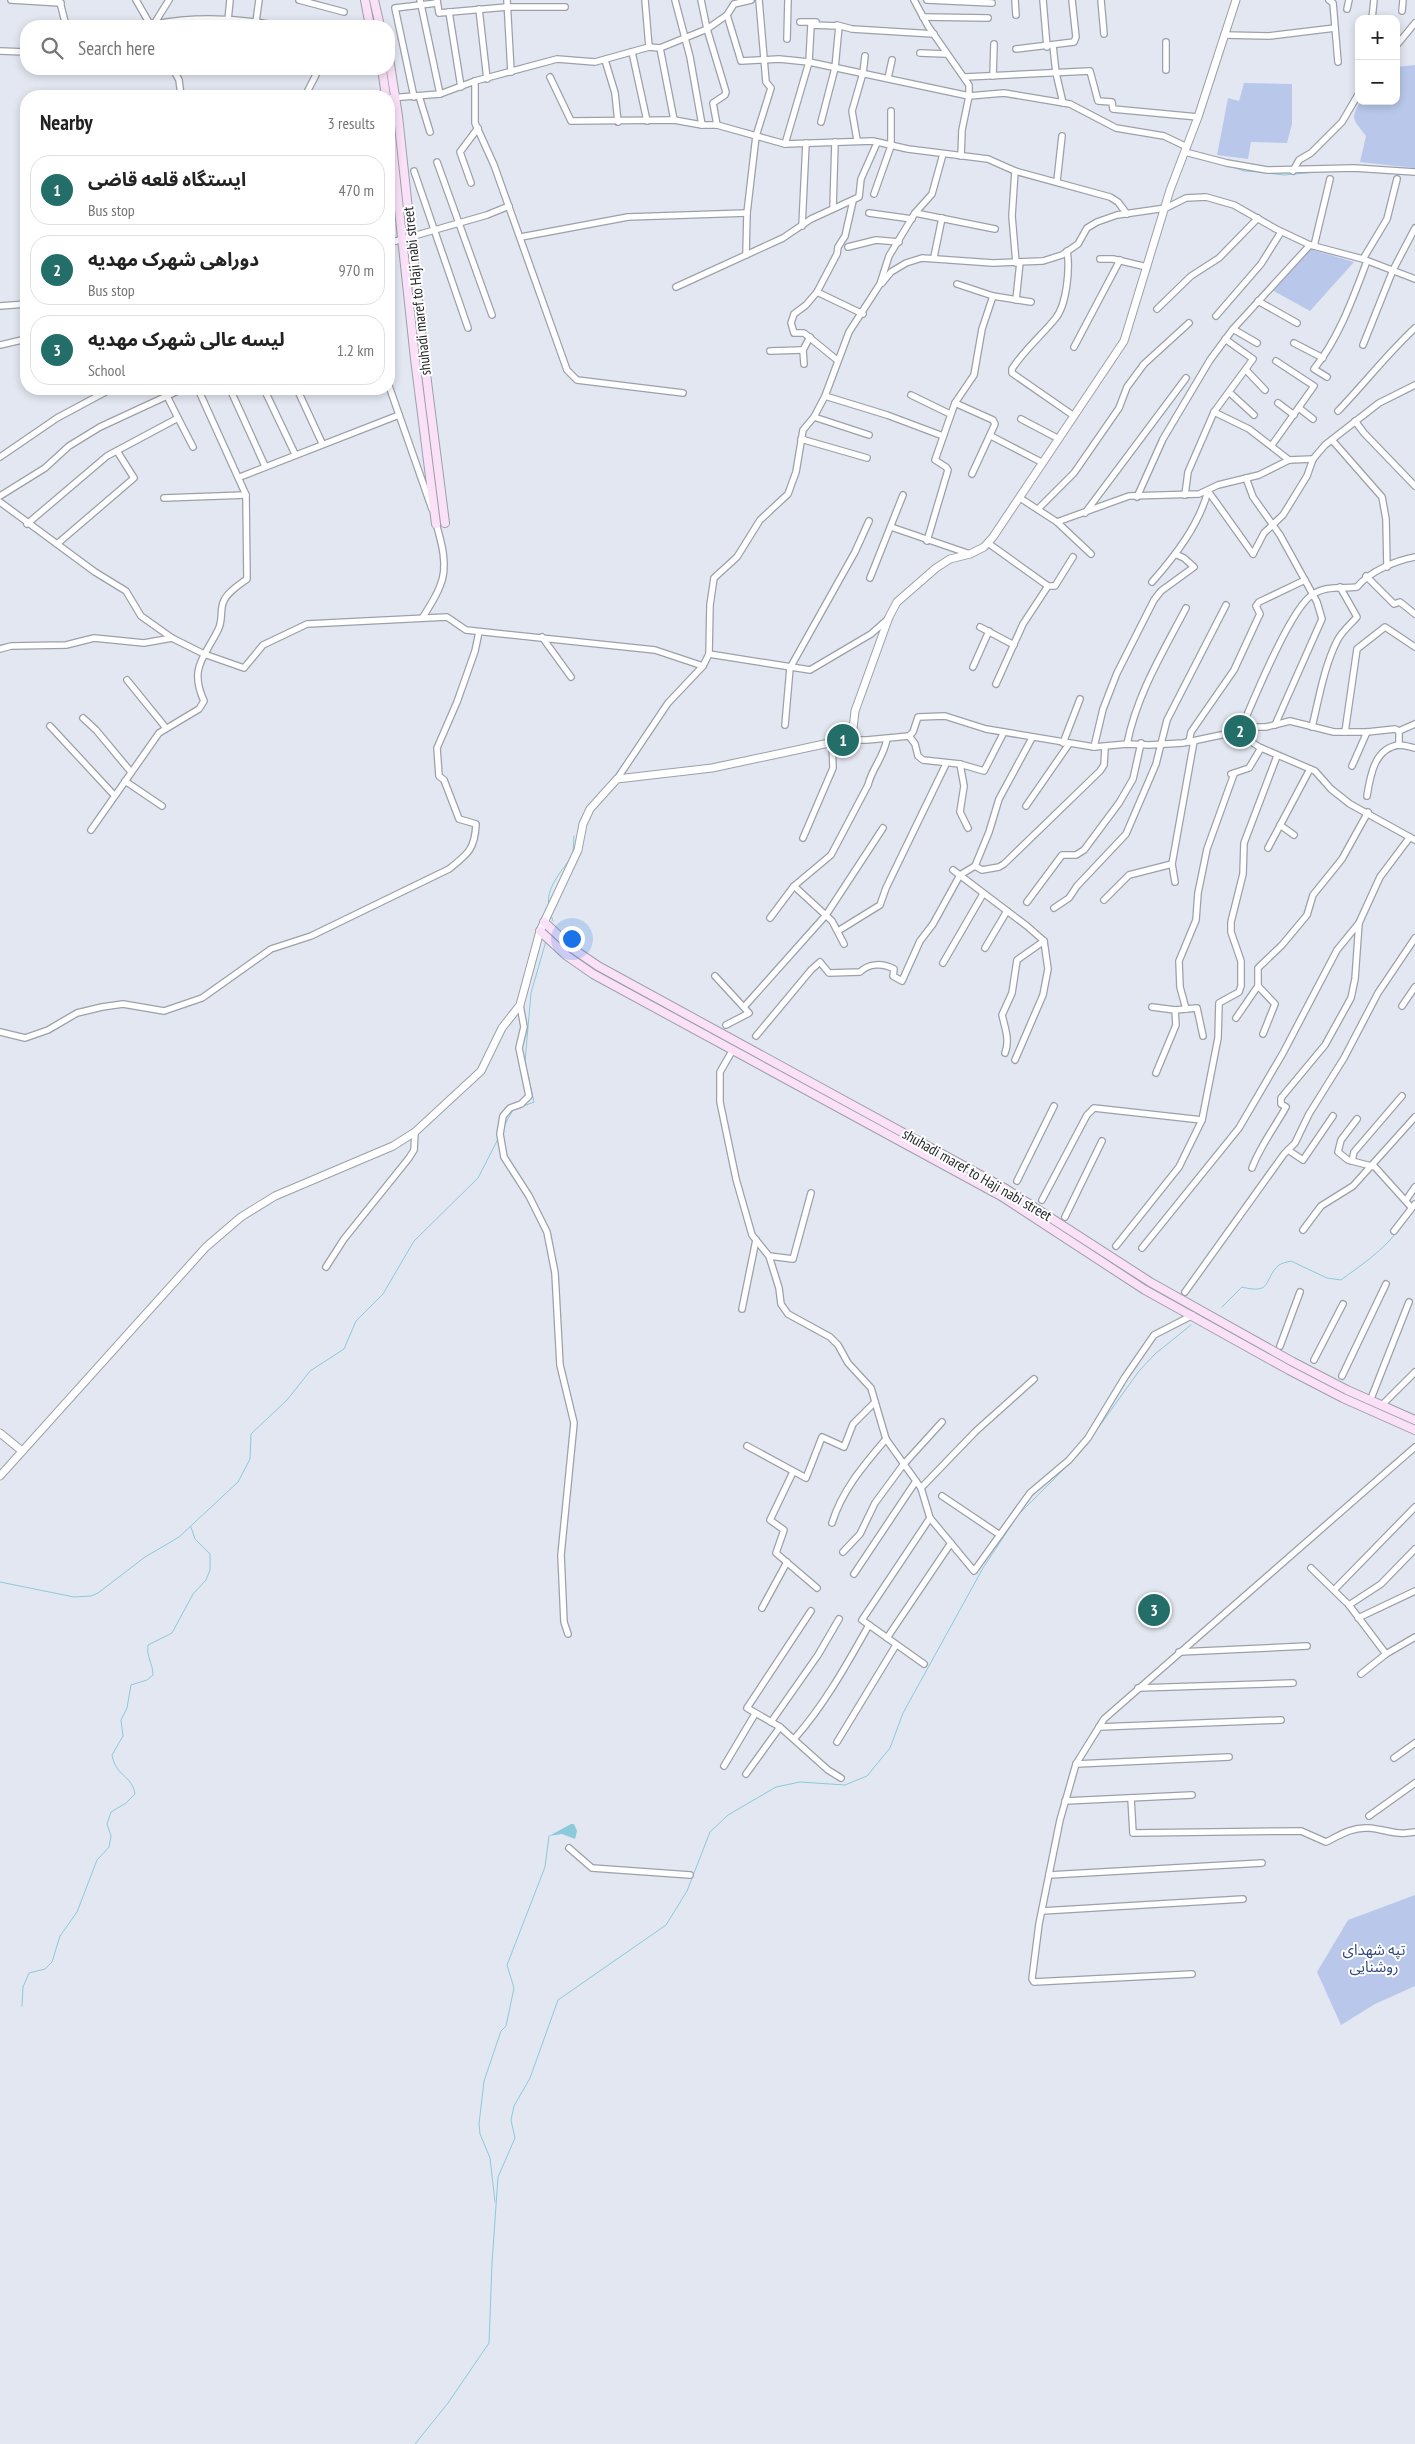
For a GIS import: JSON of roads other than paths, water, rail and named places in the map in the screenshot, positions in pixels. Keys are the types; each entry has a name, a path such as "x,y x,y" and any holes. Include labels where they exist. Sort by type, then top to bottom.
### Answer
{"main road":[{"path":"364,0 369,20"},
{"path":"374,0 379,20"},
{"path":"384,75 388,90"},
{"name":"shuhadi maref to Haji nabi street","path":"389,75 390,90"},
{"name":"shuhadi maref to Haji nabi street","path":"395,132 410,236 445,523"},
{"path":"395,173 436,524"},
{"name":"shuhadi maref to Haji nabi street","path":"544,922 573,949 598,966 1006,1189 1150,1282 1347,1390 1415,1420"},
{"path":"540,931 567,956 593,974 1001,1196 1145,1290 1343,1398 1415,1430"}],"street":[{"path":"10,0 60,2 64,20"},
{"path":"136,0 150,20"},
{"path":"156,20 169,0"},
{"path":"184,20 197,18 228,20 230,0"},
{"path":"256,20 259,0"},
{"path":"299,0 344,12"},
{"path":"645,0 649,47"},
{"path":"675,0 683,39 690,57 702,125"},
{"path":"701,0 707,29 726,92 725,95 713,103 717,125"},
{"path":"729,0 730,9"},
{"path":"395,97 440,94 475,81 557,59 595,62 649,47 660,48 707,29 727,16 734,4 751,0"},
{"path":"746,255 747,213 756,136 771,88 766,82 759,0"},
{"path":"787,39 788,0"},
{"path":"914,0 946,54 965,77 969,85 969,96 962,130 961,156"},
{"path":"927,0 992,3"},
{"path":"1015,0 1016,15"},
{"path":"1043,0 1050,46 1063,103"},
{"path":"1016,49 1074,42 1076,37 1072,0"},
{"path":"1101,0 1104,34"},
{"path":"843,740 853,729 855,711 889,617 897,602 936,568 950,559 970,554 988,543 1124,341 1170,190 1198,117 1236,0"},
{"path":"1329,0 1333,3 1338,62"},
{"path":"1347,9 1348,0"},
{"path":"1372,15 1374,0"},
{"path":"1402,11 1403,0"},
{"path":"430,132 417,96 395,8 437,2 439,13 479,9 507,3 565,8"},
{"path":"420,3 440,94"},
{"path":"507,3 511,72"},
{"path":"479,9 486,79"},
{"path":"449,12 461,87"},
{"path":"727,16 741,61 810,62 969,96 1004,93 1063,103 1076,106 1116,128 1164,136 1186,149 1227,163 1267,170 1292,171 1354,168 1415,172"},
{"path":"923,17 988,18"},
{"path":"800,22 827,22 852,29 934,34"},
{"path":"1400,42 1413,29 1415,23"},
{"path":"785,144 810,62 811,25 839,26 835,68 821,122"},
{"path":"1224,35 1269,36 1335,28"},
{"path":"1166,42 1166,70"},
{"path":"993,76 994,44"},
{"path":"660,48 674,120"},
{"path":"0,51 20,52"},
{"path":"632,52 647,121"},
{"path":"920,53 946,54"},
{"path":"857,140 852,111 863,73 865,56"},
{"path":"606,60 615,93 618,122"},
{"path":"888,78 892,60"},
{"path":"965,77 1090,71 1098,102 1112,102 1113,109 1198,117"},
{"path":"177,75 180,90"},
{"path":"308,90 316,75"},
{"path":"550,77 571,121 594,119 618,122 674,120 702,125 717,125 785,144 857,140 943,154 988,159 1015,171 1110,197 1127,214"},
{"path":"475,81 475,123 509,206 567,370 571,376 577,380 684,393"},
{"path":"1292,171 1300,160 1311,153 1342,122 1355,100"},
{"path":"874,194 891,146 892,111"},
{"path":"471,183 460,152 478,128"},
{"path":"1056,181 1062,136"},
{"path":"833,208 835,142"},
{"path":"802,226 806,143"},
{"path":"676,287 783,238 833,208 859,197 861,179 877,143"},
{"path":"0,1476 206,1247 241,1216 275,1196 393,1146 415,1132 481,1071 502,1028 520,1005 540,931 578,850 584,824 590,809 617,779 668,703 703,666 709,654 710,605 714,578 737,557 760,520 788,494 796,472 803,430 814,417 825,396 849,332 863,314 880,284 889,256 914,216 932,194 943,154"},
{"path":"437,162 492,315"},
{"path":"414,170 468,328"},
{"path":"1015,171 1012,216 1018,262 1016,300"},
{"path":"1137,497 1163,439 1210,360 1233,329 1258,301 1312,246 1330,179"},
{"path":"1308,381 1340,326 1365,260 1387,219 1397,179"},
{"path":"880,284 891,272 906,262 922,258 934,257 993,263 1043,261 1078,244 1087,228 1097,222 1127,214 1166,208 1186,198 1206,197 1234,205 1281,232 1312,246 1365,260 1415,279"},
{"path":"837,360 804,333 794,333 791,323 794,314 806,305 817,292 845,236 853,201"},
{"path":"395,241 509,206"},
{"path":"520,237 628,217 747,213"},
{"path":"869,213 942,218 968,225 995,229"},
{"path":"934,257 942,218"},
{"path":"1157,309 1191,276 1219,258 1258,218"},
{"path":"1363,345 1393,270 1415,228"},
{"path":"1216,316 1260,264 1281,232"},
{"path":"848,248 876,240 899,242"},
{"path":"1067,251 1070,266 1057,318 1030,345 1012,369 1012,373 1074,416"},
{"path":"1100,260 1120,260 1147,267"},
{"path":"1074,347 1120,260"},
{"path":"957,284 993,296 1031,302"},
{"path":"817,292 863,314"},
{"path":"927,541 948,470 935,460 955,403 974,375 982,329 993,296"},
{"path":"1258,301 1297,324"},
{"path":"0,306 20,304"},
{"path":"1038,509 1074,473 1119,408 1127,387 1144,364 1189,324"},
{"path":"1338,411 1382,361 1415,328"},
{"path":"1233,329 1257,343"},
{"path":"804,364 804,350 810,337"},
{"path":"1185,496 1188,472 1214,412 1253,359 1225,339"},
{"path":"0,344 20,340"},
{"path":"1294,343 1323,358"},
{"path":"770,351 804,350"},
{"path":"1272,445 1314,386 1276,361"},
{"path":"1246,370 1265,390"},
{"path":"1315,370 1327,377"},
{"path":"1085,513 1186,378"},
{"path":"1208,491 1252,554 1264,533 1283,516 1307,476 1313,459 1332,440 1379,403 1415,385"},
{"path":"1229,392 1254,415"},
{"path":"0,457 57,418 100,395"},
{"path":"91,830 159,733 200,709 204,701 198,687 198,668 219,628 222,603 234,588 247,579 246,495 240,477 201,395"},
{"path":"233,395 265,466"},
{"path":"267,395 295,454"},
{"path":"300,395 322,443"},
{"path":"392,395 441,538 444,573 441,586 423,617"},
{"path":"911,395 950,414"},
{"path":"0,496 46,468 69,446 92,432 167,396 193,447"},
{"path":"825,396 887,415 942,436"},
{"path":"955,403 992,420 995,426 972,474"},
{"path":"1278,403 1294,416"},
{"path":"1299,408 1313,419"},
{"path":"1214,412 1249,429 1289,460"},
{"path":"240,477 322,443 399,415"},
{"path":"814,417 869,435"},
{"path":"28,524 107,456 178,418"},
{"path":"1021,419 1059,440"},
{"path":"1355,421 1364,433 1415,486"},
{"path":"991,436 1043,463"},
{"path":"801,439 867,458"},
{"path":"1332,440 1382,497 1386,519 1387,567"},
{"path":"57,544 134,478 117,450"},
{"path":"1057,522 1129,496 1185,496 1208,491 1218,485 1259,475 1289,460 1313,459"},
{"path":"1246,478 1253,497 1272,524 1317,602 1322,619 1274,725"},
{"path":"1152,582 1175,554 1196,522 1204,507 1208,491"},
{"path":"164,498 246,495"},
{"path":"870,578 903,495"},
{"path":"1020,498 1057,522 1091,554"},
{"path":"0,502 95,572 126,591 141,616 172,638 204,654 244,668 263,645 307,624 423,617 447,617 466,630 479,632 542,636 655,650 703,666"},
{"path":"785,725 790,668 855,552 869,521"},
{"path":"891,527 927,541 970,554"},
{"path":"988,543 1048,586 1054,586 1073,557"},
{"path":"1094,747 1103,709 1117,674 1154,600 1161,591 1194,566 1175,554"},
{"path":"1240,731 1291,622 1312,594 1340,587 1357,587 1366,576 1415,557"},
{"path":"1366,576 1394,604 1401,603 1415,614"},
{"path":"1175,882 1172,864 1192,742 1191,732 1234,670 1260,614 1256,606 1259,602 1305,580"},
{"path":"996,684 1023,624 1048,586"},
{"path":"1312,727 1326,671 1338,641 1346,627 1357,617 1340,587"},
{"path":"1054,908 1069,898 1077,886 1126,834 1156,764 1168,720 1226,605"},
{"path":"1127,744 1133,715 1145,686 1186,608"},
{"path":"709,654 810,670 871,634 889,617"},
{"path":"1345,732 1355,657 1361,644 1385,626 1415,647"},
{"path":"980,627 1014,645"},
{"path":"973,668 989,631"},
{"path":"0,1032 25,1038 48,1030 77,1013 102,1007 122,1004 164,1012 202,998 271,950 312,936 449,869 470,853 476,824 459,819 444,780 439,776 437,748 457,702 475,651 479,632"},
{"path":"542,636 571,677"},
{"path":"0,649 11,646 66,645 94,638 144,643 172,638"},
{"path":"127,680 166,728"},
{"path":"1026,806 1066,744 1080,699"},
{"path":"617,779 712,768 843,740 887,739 909,736 914,732 918,717 927,716 946,716 1032,738 1094,747 1141,743 1162,745 1192,742 1240,731 1248,727 1266,727 1290,721 1312,727 1345,732 1395,729 1399,731 1415,724"},
{"path":"83,718 96,730 131,772"},
{"path":"50,726 80,755 114,795"},
{"path":"1142,1248 1239,1128 1283,1053 1337,950 1359,923 1380,878 1412,838 1368,812 1350,804 1310,768 1261,748 1244,737 1240,731"},
{"path":"1399,731 1399,746"},
{"path":"909,736 915,744 918,756 923,760 946,764 960,764 984,771 1004,732"},
{"path":"1352,766 1367,732"},
{"path":"756,1036 811,970 820,962 829,973 860,972 871,966 887,966 894,969 893,976 902,981 920,941 933,924 960,875 976,866 990,832 999,799 1032,738"},
{"path":"770,918 794,886 834,851 868,785 870,776 884,754 887,739"},
{"path":"803,838 834,768 832,742"},
{"path":"1027,902 1062,855 1076,855 1084,850 1119,803 1133,779 1141,743"},
{"path":"1367,796 1371,773 1377,760 1390,749 1399,746 1415,748"},
{"path":"976,866 982,870 999,867 1019,851 1100,771 1104,765 1105,747"},
{"path":"1186,1009 1179,979 1179,961 1195,926 1207,850 1232,774 1249,768 1261,748"},
{"path":"1116,1246 1179,1167 1202,1120 1218,1038 1219,1004 1239,992 1241,986 1241,961 1230,932 1243,874 1244,843 1277,756"},
{"path":"838,931 881,904 886,888 946,764"},
{"path":"960,764 964,786 960,812 968,828"},
{"path":"1268,848 1310,768"},
{"path":"125,781 162,806"},
{"path":"1236,1018 1258,986 1258,968 1307,915 1313,895 1342,859 1368,812"},
{"path":"1280,825 1294,835"},
{"path":"744,1007 826,915 883,828"},
{"path":"1104,900 1129,874 1172,864"},
{"path":"953,870 1044,941 1048,969 1043,995 1015,1060"},
{"path":"794,886 826,915 838,931 844,944"},
{"path":"943,963 983,894"},
{"path":"985,948 1007,911"},
{"path":"1252,1168 1260,1149 1283,1115 1286,1107 1281,1104 1281,1098 1325,1045 1351,998 1355,979 1359,923"},
{"path":"1185,1292 1295,1143 1309,1114 1344,1058 1378,993 1415,938"},
{"path":"1005,1053 1008,1046 1002,1015 1012,992 1017,960 1044,941"},
{"path":"715,976 749,1013 726,1025"},
{"path":"1258,986 1276,1004 1263,1034"},
{"path":"1402,1006 1415,987"},
{"path":"520,1005 524,1027 519,1048 529,1096 521,1104 510,1108 503,1116 500,1134 504,1156 529,1196 547,1232 555,1273 560,1365 574,1423 561,1555 564,1622 568,1634"},
{"path":"1152,1007 1175,1010 1195,1007 1199,1009 1203,1036"},
{"path":"1156,1073 1176,1025 1175,1010"},
{"path":"731,1053 720,1072 720,1102 736,1179 752,1234 769,1256 779,1288 781,1304 788,1314 834,1341 848,1363 871,1388 886,1439 921,1488 930,1518 974,1571 1030,1493 1069,1460 1088,1438 1125,1377 1154,1335 1193,1315"},
{"path":"1352,1161 1354,1152 1402,1096"},
{"path":"1017,1181 1054,1106"},
{"path":"1042,1200 1087,1115 1094,1108 1202,1120"},
{"path":"1288,1150 1303,1160 1333,1116"},
{"path":"1303,1230 1321,1206 1352,1186 1415,1117"},
{"path":"1357,1120 1348,1129 1337,1149 1338,1152 1352,1161 1372,1166 1413,1206 1394,1231"},
{"path":"326,1267 344,1239 409,1158 414,1150 415,1132"},
{"path":"1065,1217 1102,1141"},
{"path":"1406,1200 1415,1187"},
{"path":"769,1256 793,1259 811,1193"},
{"path":"742,1309 756,1240"},
{"path":"1342,1376 1386,1284"},
{"path":"1280,1346 1300,1292"},
{"path":"1372,1396 1409,1302"},
{"path":"1314,1360 1343,1304"},
{"path":"1383,1404 1415,1372"},
{"path":"921,1488 976,1431 1034,1379"},
{"path":"747,1446 806,1478 822,1437 844,1447 853,1424 875,1402"},
{"path":"843,1552 860,1534 875,1503 903,1465 942,1422"},
{"path":"0,1433 22,1451"},
{"path":"832,1523 842,1497 860,1469 886,1439"},
{"path":"1192,1974 1034,1982 1032,1979 1049,1875 1076,1764 1104,1719 1415,1447"},
{"path":"793,1472 770,1520 784,1530 776,1553 818,1588"},
{"path":"854,1574 916,1481"},
{"path":"942,1496 1000,1535"},
{"path":"1335,1589 1415,1507"},
{"path":"924,1664 862,1620 930,1518"},
{"path":"888,1638 951,1543"},
{"path":"1349,1605 1382,1584 1415,1549"},
{"path":"762,1608 787,1562"},
{"path":"1311,1568 1335,1589 1349,1605 1386,1654"},
{"path":"1358,1618 1415,1591"},
{"path":"810,1611 747,1708 795,1738 828,1770 841,1778"},
{"path":"771,1722 818,1655 839,1619"},
{"path":"795,1738 836,1683 869,1625"},
{"path":"1360,1674 1386,1654 1415,1637"},
{"path":"837,1742 896,1645"},
{"path":"1179,1652 1307,1646"},
{"path":"1138,1688 1293,1683"},
{"path":"724,1766 755,1714"},
{"path":"1099,1727 1281,1720"},
{"path":"746,1774 780,1727"},
{"path":"1394,1758 1415,1743"},
{"path":"1076,1764 1228,1757"},
{"path":"1369,1816 1415,1784"},
{"path":"1066,1801 1192,1795"},
{"path":"1131,1798 1133,1833 1301,1831 1326,1842 1353,1829 1369,1828 1404,1834 1415,1832"},
{"path":"570,1848 592,1868 690,1875"},
{"path":"1049,1875 1262,1863"},
{"path":"1042,1911 1243,1899"}],"waterway":[{"path":"1230,166 1244,171 1260,172"},
{"path":"1267,173 1284,175 1317,172"},
{"path":"573,853 574,836"},
{"path":"549,906 549,893 558,875 570,859"},
{"path":"551,915 553,921"},
{"path":"516,1109 534,1102 525,1062 531,993 546,941"},
{"path":"504,1126 513,1110"},
{"path":"0,1582 74,1597 91,1596 98,1593 145,1557 179,1537 238,1482 250,1459 251,1434 287,1400 310,1371 344,1349 356,1321 383,1294 414,1241 478,1178 498,1139"},
{"path":"1404,1222 1415,1209"},
{"path":"1222,1307 1242,1287 1252,1289 1263,1287 1279,1265 1291,1261 1327,1278 1341,1280 1377,1253 1396,1233"},
{"path":"1093,1435 1139,1371 1155,1354 1191,1325"},
{"path":"415,2444 448,2403 489,2343 498,2177 515,2138 511,2120 514,2106 530,2078 558,2000 666,1925 687,1891 710,1832 728,1815 776,1787 800,1782 845,1785 867,1776 890,1748 903,1713 983,1568 1018,1515 1088,1443"},
{"path":"22,2006 23,1987 29,1973 45,1969 52,1962 60,1936 77,1912 97,1860 109,1847 111,1836 107,1824 111,1812 126,1803 135,1794 131,1783 117,1768 112,1755 123,1736 121,1720 127,1708 131,1685 147,1680 153,1675 148,1645 172,1633 193,1594 206,1580 210,1570 210,1554 195,1539 191,1527"},
{"path":"495,2202 490,2158 480,2134 479,2124 484,2081 501,2031 506,2026 514,1988 507,1965 545,1867 549,1836"}],"place":[{"name":"دوراهی شهرک مهدیه","path":"1240,731"},
{"name":"ایستگاه قلعه قاضی","path":"843,740"},
{"name":"لیسه عالی شهرک مهدیه","path":"1154,1610"}],"park label":[{"name":"تپه شهدای روشنایی","path":"1374,1958"}]}
